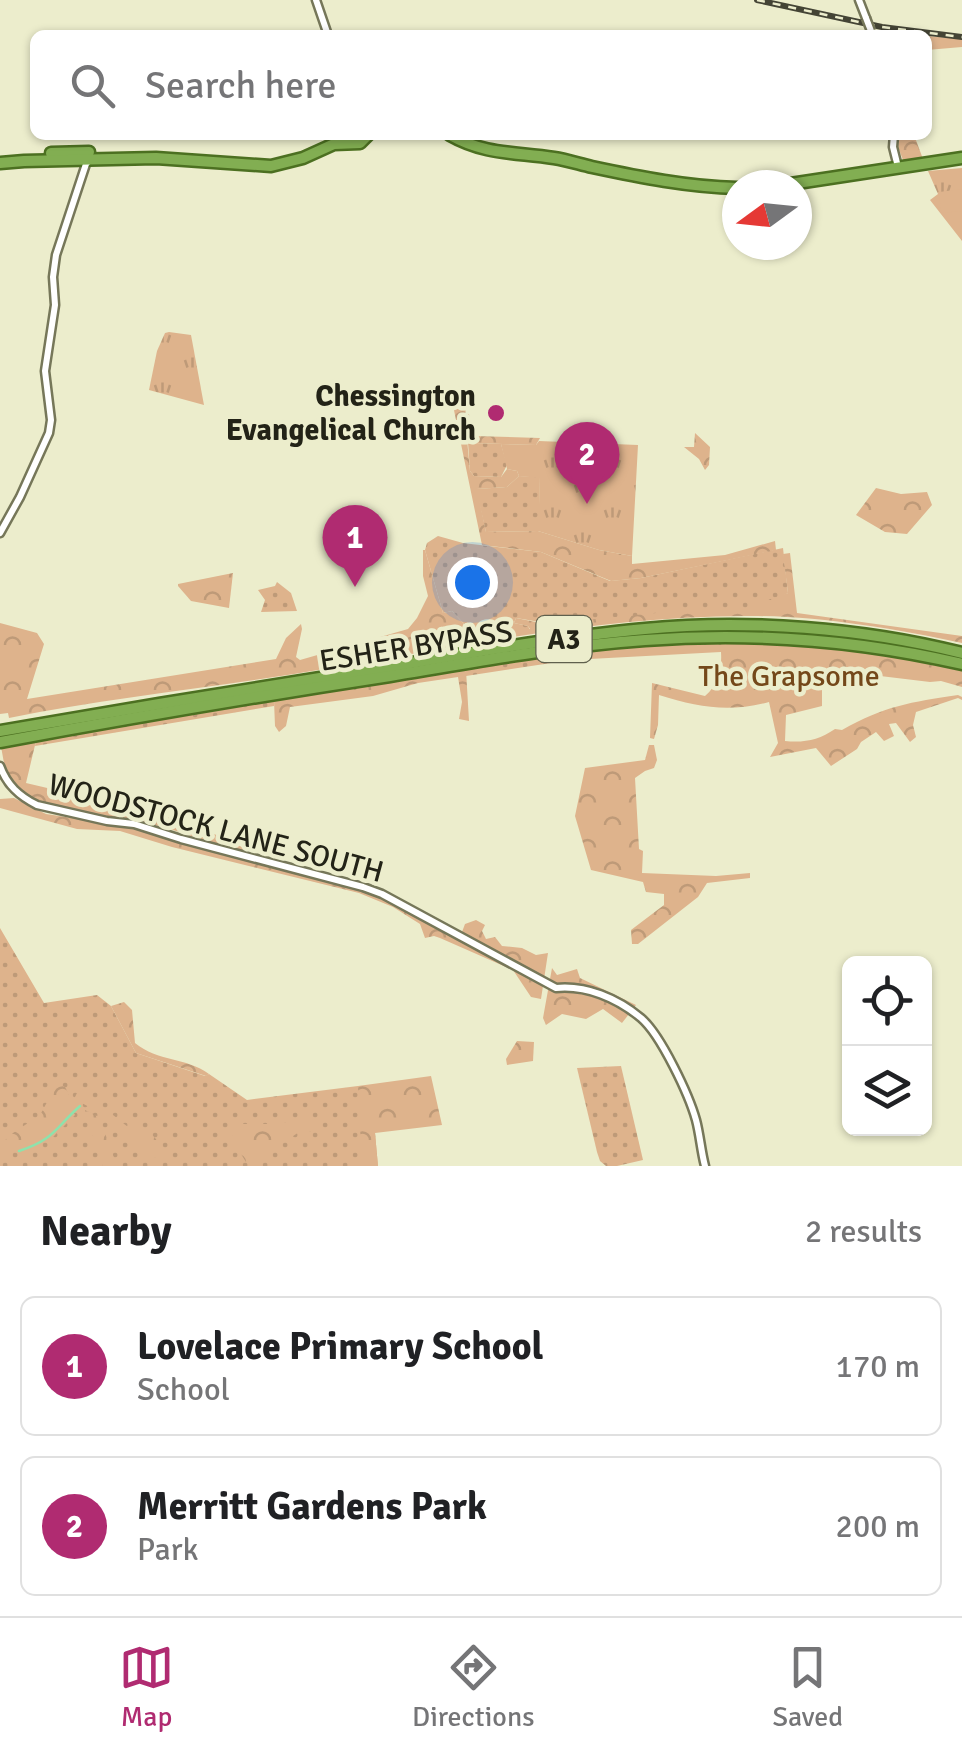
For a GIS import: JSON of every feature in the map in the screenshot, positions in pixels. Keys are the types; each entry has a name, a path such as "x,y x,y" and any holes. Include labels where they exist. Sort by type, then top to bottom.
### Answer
{"highway":[{"path":"2,158 166,158 270,166 302,158 339,140"},
{"path":"458,140 490,151 722,188"},
{"path":"812,181 962,158"},
{"name":"ESHER BYPASS","path":"0,731 533,643 648,628 769,627 841,632 962,652"},
{"name":"ESHER BYPASS","path":"0,742 454,666 647,640 732,636 845,643 962,664"}],"street":[{"path":"314,0 324,30"},
{"path":"859,0 871,30"},
{"path":"894,140 898,168"},
{"path":"0,533 49,433 46,372 55,305 54,266 60,238 91,156"},
{"name":"WOODSTOCK LANE SOUTH","path":"0,766 11,787 26,800 48,808 134,824 382,894 556,988 584,988 627,1009 645,1022 674,1069 697,1122 705,1166"}],"green space":[{"path":"932,36 962,39 962,47 932,50"},
{"path":"899,140 916,140 923,159 903,160"},
{"path":"962,168 962,241 930,200 938,194 928,171"},
{"path":"962,189 962,211 941,213 939,192"},
{"path":"169,332 191,335 204,405 149,390 157,351"},
{"path":"450,391 467,396 465,418 470,471 474,476 501,477 507,469 517,471 519,476 507,487 477,489 486,532 538,531 632,556 632,564 725,555 775,541 776,550 611,581 541,552 482,545"},
{"path":"466,414 473,443 501,444 507,465 501,477 474,476 470,471"},
{"path":"695,433 710,447 705,470 684,447 694,447"},
{"path":"472,436 540,438 536,445 472,443"},
{"path":"539,441 638,445 632,556 538,531 540,478 519,476 517,471 507,469 501,444 536,445"},
{"path":"519,476 540,477 539,531 486,532 476,489 507,487"},
{"path":"876,488 901,494 927,492 932,505 907,534 885,532 856,515"},
{"path":"438,536 463,543 541,552 610,581 783,548 788,593 754,612 552,624 516,618 514,623 530,630 468,641 465,625 452,611 443,613 425,550 427,543"},
{"path":"423,550 443,613 452,611 465,625 468,641 530,629 514,623 516,618 546,624 676,611 753,612 762,602 788,593 783,554 790,553 797,613 962,636 962,643 804,618 637,621 9,718 8,713 0,714 0,623 37,633 44,644 27,699 276,659 286,638 301,624 296,657 300,660 408,629 428,596"},
{"path":"233,573 229,608 191,601 178,586 178,584"},
{"path":"277,582 291,593 297,611 261,612 265,600 258,590"},
{"name":"The Grapsome","path":"750,642 867,651 962,671 962,687 941,681 822,669 822,706 786,715 785,741 817,738 912,703 958,695 962,700 916,712 916,737 910,742 896,723 889,724 894,736 884,741 876,732 831,766 816,748 770,757 778,743 769,702 713,707 659,695 658,725 654,739 650,738 652,683 705,696 719,676 721,652 571,660 571,652 646,644"},
{"path":"571,652 571,660 466,676 466,670"},
{"path":"466,670 469,721 459,719 462,702 458,677 373,696 290,707 286,726 279,732 275,726 274,701"},
{"path":"274,701 274,706 35,746 36,741"},
{"path":"36,741 26,783 158,814 210,832 246,849 245,853 148,823 72,812 28,798 10,780 1,747"},
{"path":"649,745 654,745 654,768 635,778 642,873 750,873 750,878 707,883 698,897 638,944 632,944 631,930 664,905 664,894 646,892 643,882 591,870 575,816 585,768 645,760"},
{"path":"14,798 46,814 133,827 359,889 382,897 459,940 465,924 476,920 485,925 482,931 486,939 495,937 502,946 522,948 536,955 548,953 541,999 531,997 513,970 440,938 425,938 420,924 359,893 120,831 77,829 0,808 0,799"},
{"path":"0,928 44,1003 97,995 111,1006 136,1053 205,1076 209,1074 247,1100 358,1086 375,1133 378,1166 0,1166"},
{"path":"552,968 557,975 577,969 580,978 636,1005 622,1023 603,1009 586,1019 562,1014 546,1025 543,1018"},
{"path":"124,1002 132,1010 135,1043 209,1074 136,1053 111,1006"},
{"path":"517,1041 534,1042 533,1061 507,1065 506,1059"},
{"path":"621,1066 643,1160 606,1166 597,1152 577,1068"},
{"path":"431,1076 442,1125 375,1133 378,1166 362,1166 358,1086"},
{"path":"57,1084 65,1087 75,1115 52,1138 0,1157 0,1145 40,1115"},
{"path":"77,1093 136,1132 145,1137 152,1135 163,1146 159,1158 149,1157 95,1110 74,1099"},
{"path":"85,1110 99,1117 117,1166 103,1166"},
{"path":"312,1120 316,1125 310,1132 299,1132 264,1156 246,1162 234,1151 231,1124"}],"waterway":[{"path":"19,1151 47,1138 80,1106"}],"railway":[{"path":"757,0 906,30"},
{"path":"932,33 962,37"}],"place":[{"name":"Chessington Evangelical Church","path":"496,413"},
{"name":"Merritt Gardens Park","path":"587,504"},
{"name":"Lovelace Primary School","path":"355,587"}]}
